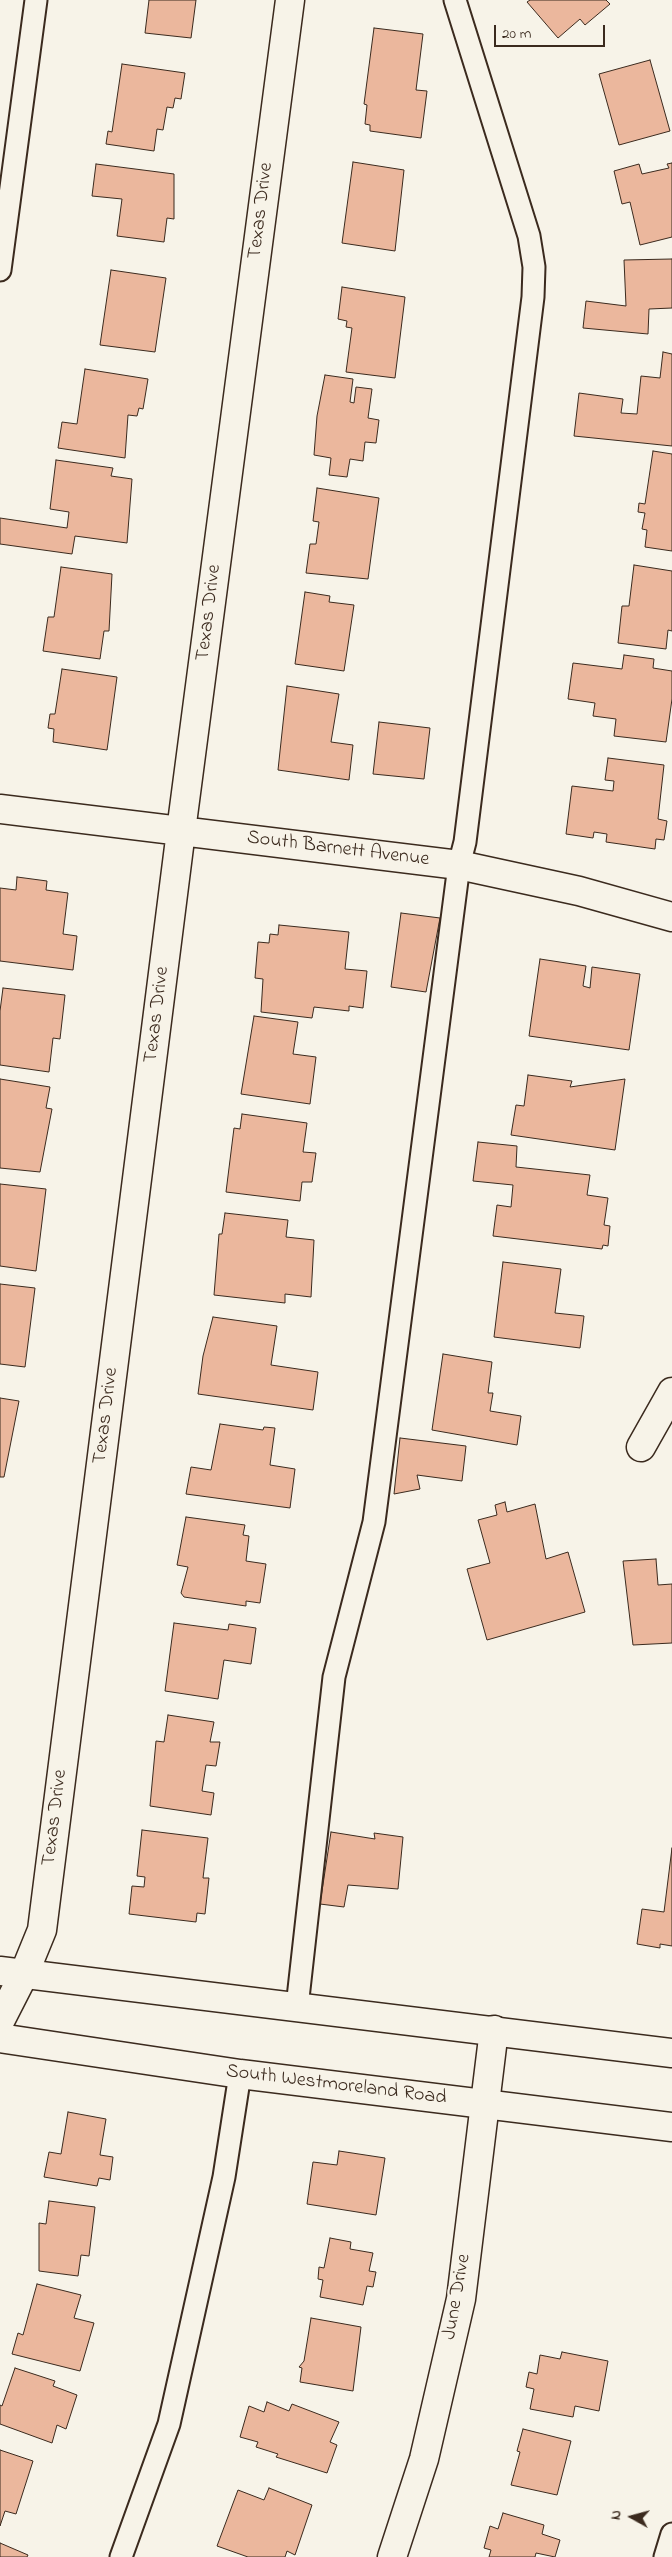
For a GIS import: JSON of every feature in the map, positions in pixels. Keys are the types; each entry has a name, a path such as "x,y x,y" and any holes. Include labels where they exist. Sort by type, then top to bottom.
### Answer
{"street":[{"name":"Texas Drive","path":"0,2021 12,1972 42,1930 181,831 290,0"},
{"name":"South Barnett Avenue","path":"0,809 459,865 579,890 672,917"},
{"path":"641,1447 672,1392"},
{"path":"12,1972 672,2053"},
{"name":"June Drive","path":"392,2557 424,2459 460,2299 494,2030"},
{"name":"South Westmoreland Road","path":"0,2038 240,2074 672,2127"}],"lane":[{"path":"0,270 36,0"},
{"path":"297,2007 334,1677 374,1522 459,865 465,842 533,297 534,267 529,236 455,0"},
{"path":"122,2557 169,2424 224,2177 240,2074"},
{"path":"665,2557 672,2534"}],"building":[{"path":"149,0 196,0 191,38 145,33"},
{"path":"530,0 606,0 610,4 585,25 580,19 558,38 527,2"},
{"path":"374,28 423,34 416,90 427,91 421,138 370,131 370,125 365,124 367,105 364,104"},
{"path":"650,60 670,131 619,145 599,74"},
{"path":"122,64 185,73 181,99 175,98 173,108 167,107 163,130 157,129 154,151 106,144 108,131 112,132"},
{"path":"353,162 404,170 395,251 342,243"},
{"path":"672,163 672,237 640,245 630,202 622,204 614,171 639,164 642,174 669,168 667,164"},
{"path":"96,164 174,174 174,219 167,218 164,242 117,236 122,199 92,196"},
{"path":"672,259 672,308 649,309 648,334 583,328 586,301 626,306 624,260"},
{"path":"111,270 166,278 155,352 100,345"},
{"path":"342,287 405,297 395,378 346,372 352,328 346,327 347,321 338,319"},
{"path":"663,352 672,354 672,446 574,436 579,393 623,399 621,413 637,414 641,376 660,378"},
{"path":"85,369 148,379 143,409 139,408 137,416 128,415 125,458 58,448 62,422 77,424"},
{"path":"325,375 353,379 350,402 354,403 356,387 372,389 368,418 379,420 376,443 365,442 363,461 350,459 347,477 329,475 331,458 314,455 317,416"},
{"path":"653,451 672,454 672,551 645,547 647,530 642,529 645,513 638,512 639,503 645,504"},
{"path":"56,460 113,468 111,476 132,479 127,543 75,536 72,554 0,544 0,518 67,528 69,512 50,509"},
{"path":"317,488 379,498 368,579 306,573 310,544 316,544 319,522 313,521"},
{"path":"634,565 672,571 672,631 668,630 666,649 618,643 622,606 629,606"},
{"path":"61,567 112,574 109,631 104,631 100,659 43,651 48,617 54,617"},
{"path":"305,592 330,596 329,602 354,605 344,671 295,664"},
{"path":"624,655 654,659 653,668 672,671 672,699 666,742 614,736 616,719 593,716 595,703 568,699 573,663 622,669"},
{"path":"62,669 117,677 107,750 53,742 54,729 48,728 50,714 55,714"},
{"path":"287,686 339,694 331,742 353,745 349,780 278,770"},
{"path":"379,722 430,728 424,779 373,774"},
{"path":"608,758 664,765 658,819 667,821 664,840 656,839 655,849 606,842 607,834 594,832 593,838 566,834 572,786 613,791 614,781 605,780"},
{"path":"17,877 47,881 46,890 68,893 63,934 77,936 73,970 0,961 0,888 16,890"},
{"path":"401,913 440,918 426,992 391,987"},
{"path":"279,925 349,932 345,969 367,971 363,1008 349,1006 349,1011 314,1007 312,1018 261,1012 263,979 255,978 258,942 269,943 270,934 278,935"},
{"path":"540,959 586,966 583,986 590,988 592,967 640,974 629,1050 529,1036"},
{"path":"3,988 65,995 60,1039 53,1038 49,1072 0,1065 0,1011"},
{"path":"254,1016 298,1022 293,1054 316,1057 310,1104 241,1094"},
{"path":"528,1075 572,1081 570,1087 625,1079 615,1150 511,1135 516,1105 524,1106"},
{"path":"0,1079 50,1087 46,1108 52,1109 40,1172 0,1168"},
{"path":"242,1114 307,1123 303,1152 316,1153 312,1182 302,1182 300,1201 226,1192 234,1128 240,1129"},
{"path":"478,1142 517,1146 516,1167 590,1175 587,1195 608,1198 604,1225 610,1226 608,1246 603,1245 602,1249 493,1236 497,1205 511,1207 513,1185 473,1181"},
{"path":"0,1184 46,1189 36,1271 0,1266"},
{"path":"225,1213 288,1220 286,1237 314,1240 311,1297 285,1294 285,1303 214,1295 219,1234 222,1234"},
{"path":"503,1262 561,1269 555,1313 584,1316 580,1348 494,1337"},
{"path":"0,1284 35,1288 25,1367 0,1364"},
{"path":"213,1317 277,1326 271,1365 318,1372 313,1410 198,1394 203,1356"},
{"path":"443,1354 492,1362 488,1393 493,1393 490,1411 521,1416 517,1445 432,1430"},
{"path":"0,1398 19,1401 4,1477 0,1477"},
{"path":"220,1424 263,1430 264,1427 275,1428 270,1465 295,1469 290,1508 186,1494 191,1467 211,1470"},
{"path":"400,1438 466,1446 462,1481 417,1475 420,1489 394,1494"},
{"path":"505,1502 507,1512 535,1504 546,1559 568,1552 585,1612 487,1640 467,1569 490,1563 478,1520 497,1515 495,1505"},
{"path":"186,1517 245,1525 243,1535 249,1536 246,1561 266,1564 260,1603 246,1601 246,1606 184,1597 181,1593 188,1567 177,1565"},
{"path":"656,1559 658,1585 672,1584 672,1643 633,1645 623,1561"},
{"path":"174,1623 228,1630 229,1624 256,1628 251,1664 224,1660 218,1699 165,1691"},
{"path":"168,1715 214,1722 210,1742 220,1742 216,1766 206,1765 202,1791 214,1793 211,1815 150,1806 156,1741 164,1742"},
{"path":"142,1830 208,1838 203,1878 209,1878 205,1914 197,1913 196,1922 129,1914 132,1886 144,1887 145,1877 137,1876"},
{"path":"331,1832 375,1839 374,1833 403,1837 398,1889 348,1885 344,1907 320,1904"},
{"path":"672,1848 672,1946 660,1944 660,1948 637,1944 642,1909 664,1912"},
{"path":"68,2112 106,2119 100,2155 113,2157 110,2180 99,2178 97,2186 44,2177 49,2152 61,2154"},
{"path":"339,2151 385,2158 376,2215 307,2204 313,2162 337,2165"},
{"path":"49,2201 95,2207 89,2256 81,2255 78,2276 39,2271 39,2223 46,2224"},
{"path":"330,2238 351,2242 350,2249 373,2253 369,2271 376,2272 373,2287 367,2286 363,2305 320,2297 323,2280 318,2279 319,2267 324,2268"},
{"path":"37,2284 81,2295 74,2318 94,2323 80,2371 12,2354 18,2333 23,2335"},
{"path":"311,2318 361,2327 353,2391 300,2382 302,2368 299,2367 304,2361"},
{"path":"562,2352 608,2361 599,2411 575,2406 573,2417 530,2409 534,2389 526,2387 529,2372 537,2374 540,2355 560,2359"},
{"path":"15,2368 55,2381 53,2386 77,2395 66,2429 57,2425 52,2443 0,2424 0,2405 2,2406"},
{"path":"267,2402 289,2411 292,2404 339,2422 330,2442 337,2445 327,2473 276,2457 278,2454 256,2447 258,2442 240,2437 249,2406 264,2412"},
{"path":"523,2429 571,2441 557,2495 511,2485 520,2452 517,2451"},
{"path":"0,2450 33,2461 16,2514 5,2511 0,2526"},
{"path":"269,2488 312,2505 295,2555 287,2551 285,2557 248,2557 217,2546 238,2490 264,2500"},
{"path":"503,2513 544,2525 542,2534 560,2540 555,2557 536,2553 535,2557 489,2557 491,2550 484,2548 490,2526 498,2529"},
{"path":"0,2543 28,2555 27,2557 0,2557"}]}
